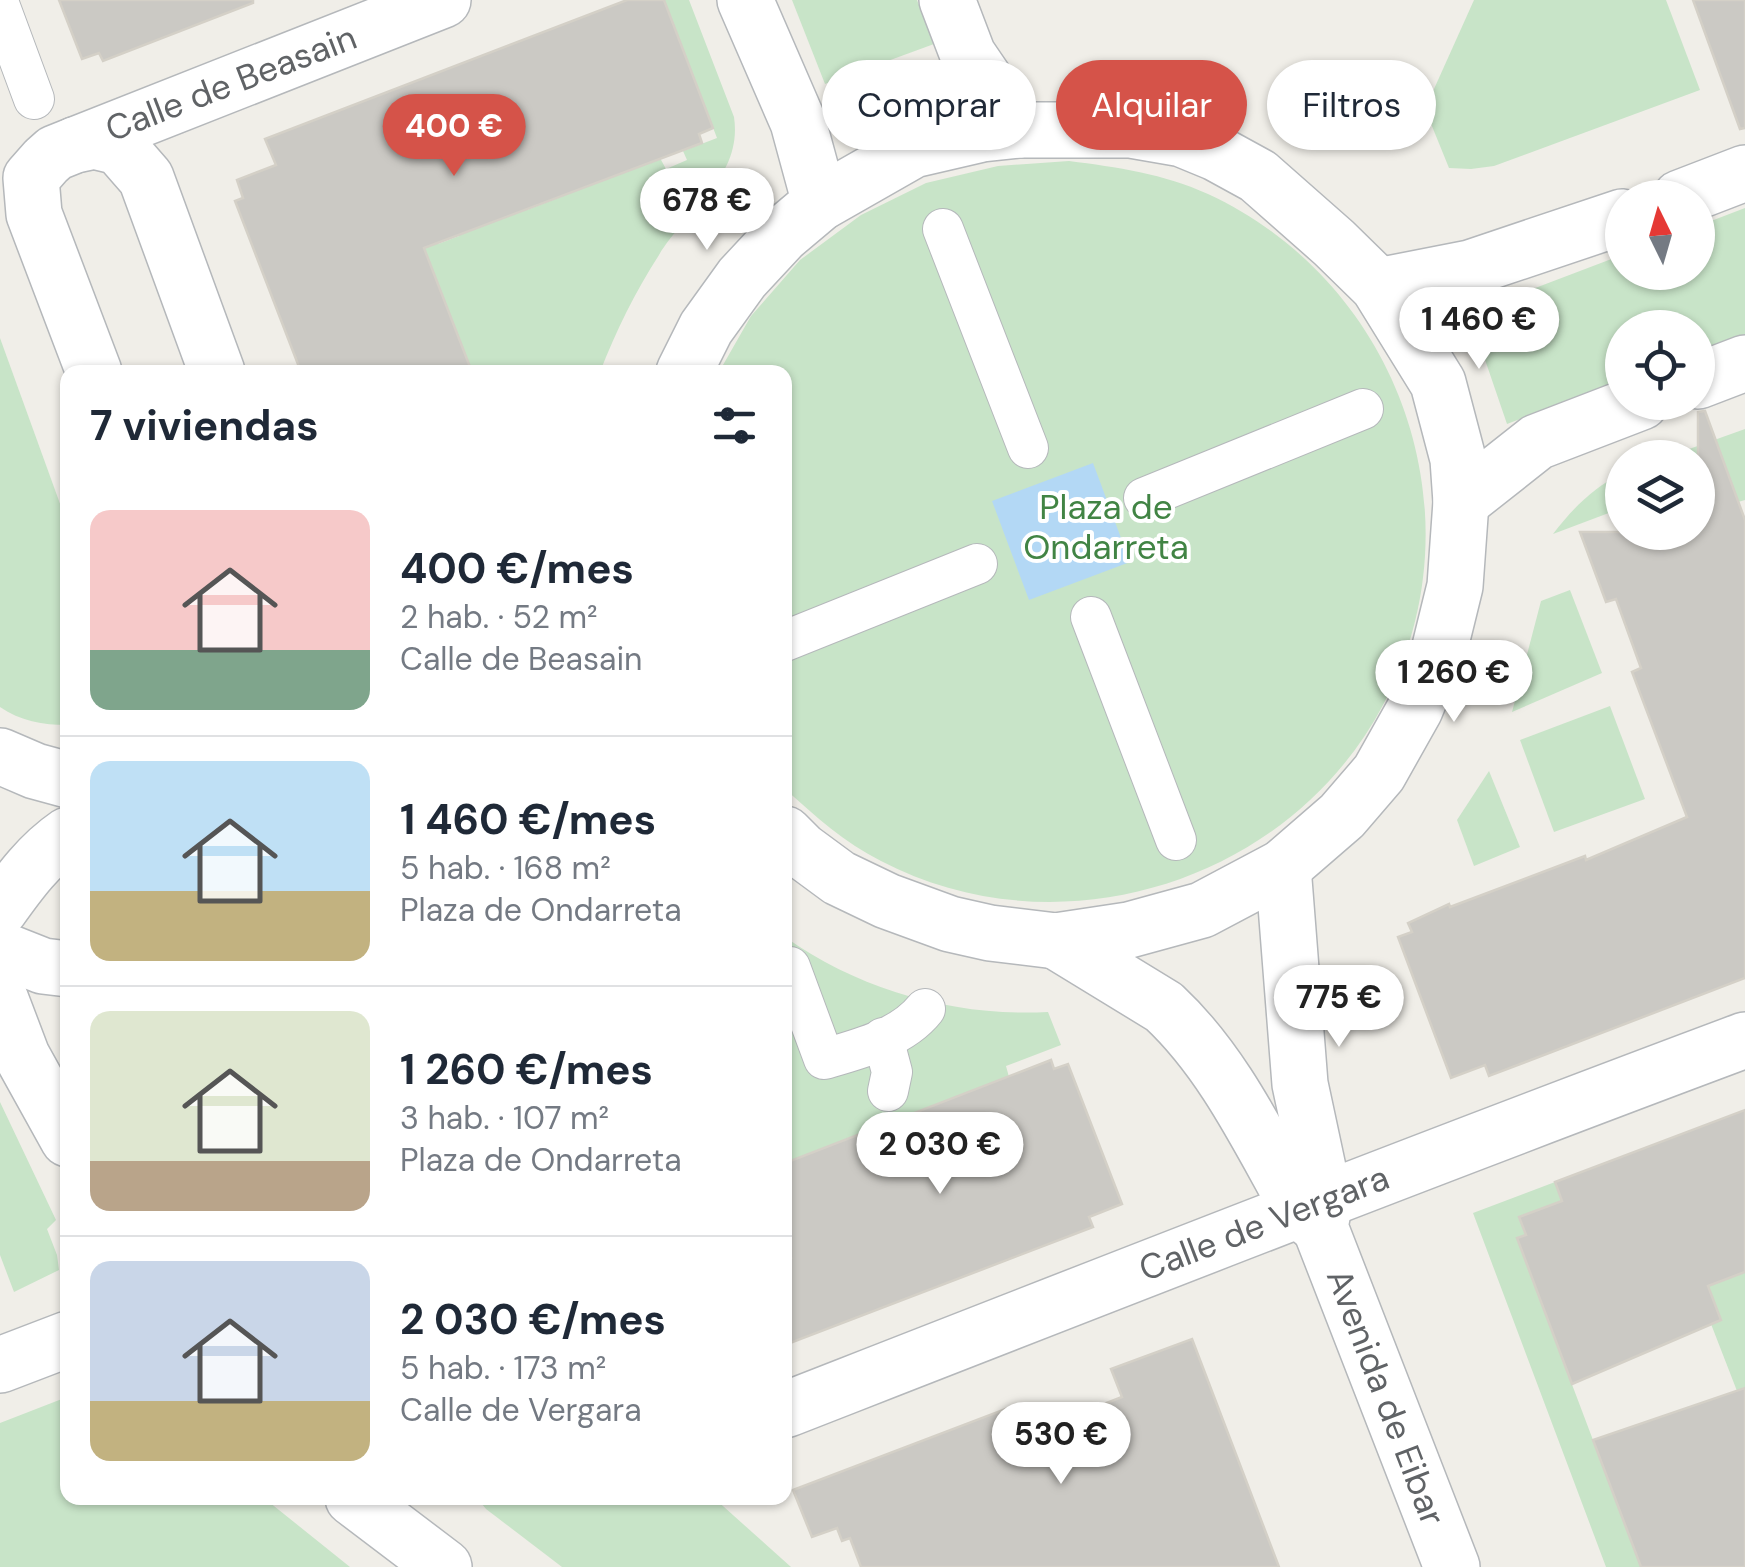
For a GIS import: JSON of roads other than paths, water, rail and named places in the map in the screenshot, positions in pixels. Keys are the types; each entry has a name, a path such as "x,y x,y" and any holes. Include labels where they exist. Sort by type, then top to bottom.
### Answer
{"street":[{"name":"Calle de Beasain","path":"91,365 34,214 31,178 46,160 55,153 444,0"},
{"path":"746,0 798,122 820,203"},
{"path":"946,0 971,60"},
{"path":"0,7 34,99"},
{"path":"792,841 839,878 887,901 950,924 990,933 1056,941 1129,930 1202,910 1283,867 1342,816 1379,773 1414,709 1439,651 1456,586 1462,502 1458,458 1438,383 1378,286 1289,201 1258,176 1216,153 1182,140 1130,130 1036,130"},
{"path":"84,143 119,147 146,178 214,365"},
{"path":"688,365 706,328 742,278 782,235 820,203 913,150"},
{"path":"1715,185 1745,173"},
{"path":"1378,286 1470,268 1605,223"},
{"path":"944,229 1028,448"},
{"path":"1715,374 1745,363"},
{"path":"1144,498 1363,409"},
{"path":"1462,502 1537,442 1605,416"},
{"path":"792,638 977,564"},
{"path":"1091,617 1176,840"},
{"path":"0,756 60,778"},
{"path":"0,909 27,871 60,841"},
{"name":"Avenida de Eibar","path":"1283,867 1300,1084 1315,1213"},
{"name":"Avenida de Eibar","path":"1056,941 1176,1019 1216,1065 1315,1213 1452,1567"},
{"path":"0,948 43,966 60,968"},
{"path":"792,972 824,1059 856,1050 912,1024 924,1009"},
{"path":"0,998 22,1056 60,1125"},
{"path":"883,1038 892,1072 888,1090"},
{"name":"Calle de Vergara","path":"792,1407 1315,1213 1456,1148 1745,1040"},
{"path":"0,1365 60,1342"},
{"path":"362,1505 444,1567"}],"water":[{"path":"1093,463 1130,562 1029,600 992,501"}],"park label":[{"name":"Plaza de Ondarreta","path":"1106,527"}]}
